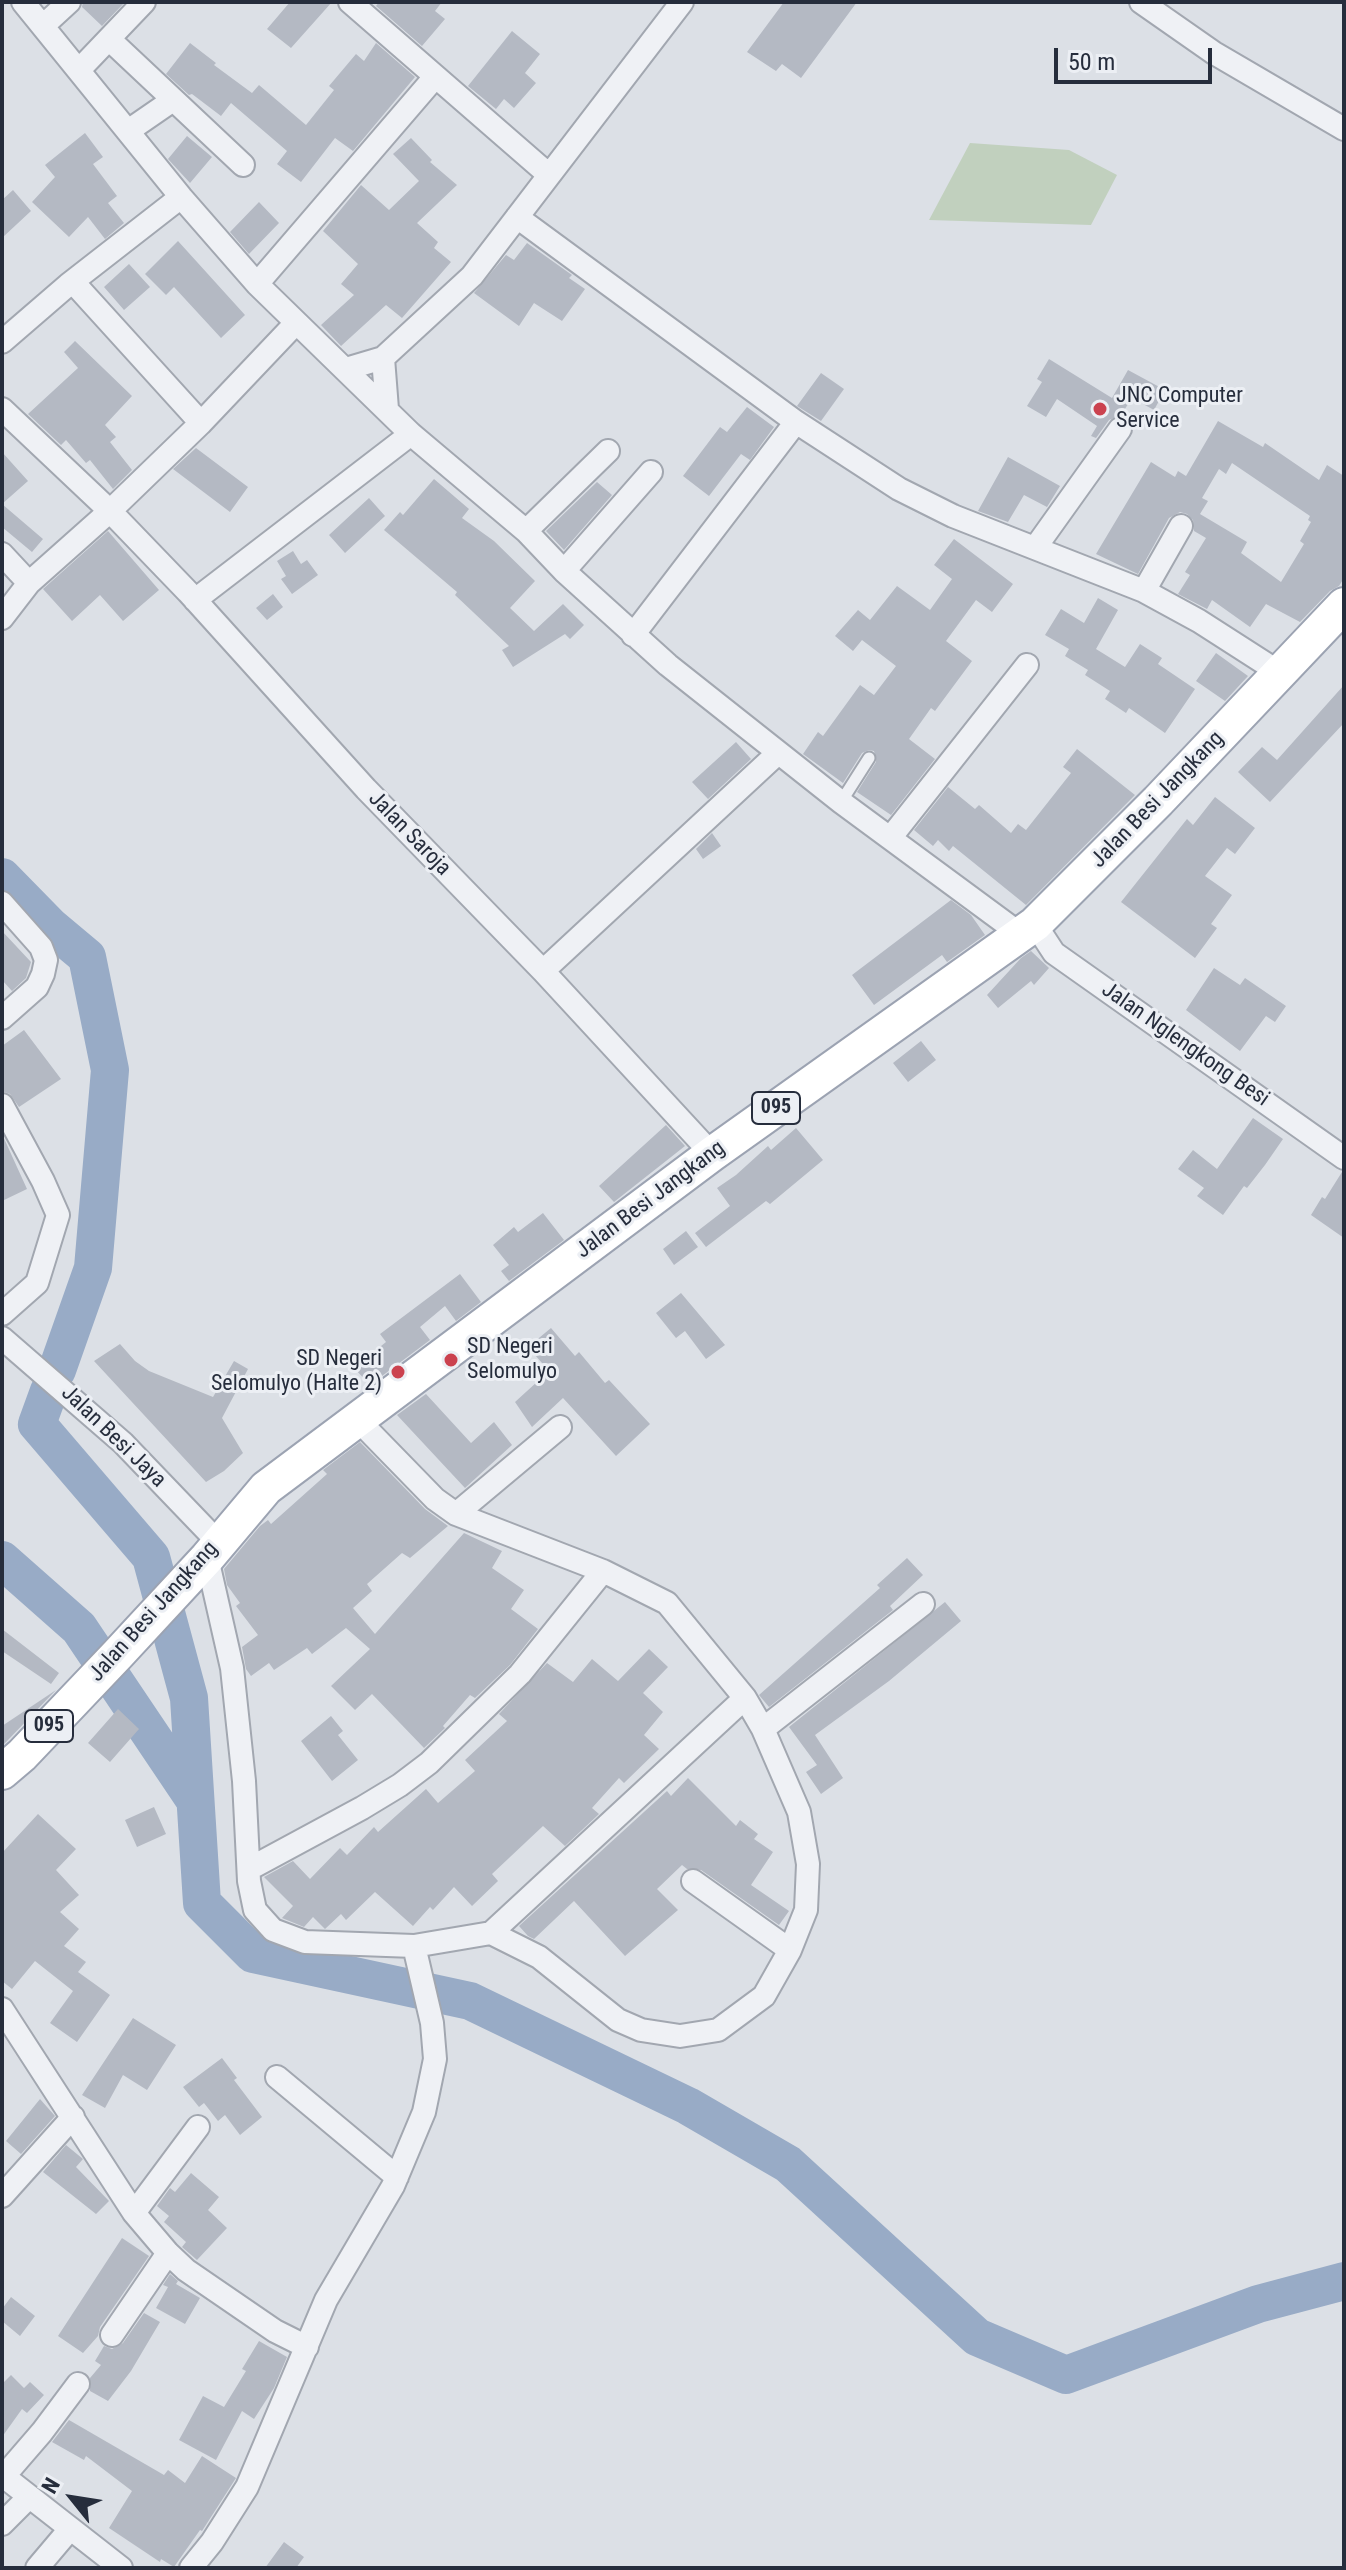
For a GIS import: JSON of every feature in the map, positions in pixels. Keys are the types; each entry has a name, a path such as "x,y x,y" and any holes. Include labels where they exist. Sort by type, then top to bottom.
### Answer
{"main road":[{"name":"Jalan Besi Jangkang","path":"2,1772 22,1755 213,1550 266,1488 712,1154 1027,929 1158,801 1344,605"}],"street":[{"name":"Jalan Nglengkong Besi","path":"23,2 181,197 295,324 346,369 411,434 526,531 633,635 841,802 1027,929 1054,953 1344,1158"},
{"path":"44,25 69,2"},
{"path":"79,70 144,2"},
{"path":"350,2 549,175"},
{"path":"346,369 383,358 472,276 682,2"},
{"path":"1141,2 1214,53 1344,129"},
{"path":"110,40 243,165"},
{"path":"257,284 435,77"},
{"path":"128,131 173,100"},
{"path":"2,342 181,197"},
{"path":"517,217 796,422 899,489 953,516 1144,591 1199,621 1280,673"},
{"path":"73,282 201,423"},
{"path":"2,618 29,583 110,511 201,423 295,324"},
{"path":"383,358 387,409"},
{"name":"Jalan Saroja","path":"2,409 110,511 195,600 366,789 543,971 712,1154"},
{"path":"633,635 796,422"},
{"path":"1035,548 1120,429"},
{"path":"195,600 411,434"},
{"path":"526,531 608,451"},
{"path":"564,571 651,472"},
{"path":"1144,591 1181,526"},
{"path":"2,554 29,583"},
{"path":"891,837 1027,665"},
{"path":"543,971 778,753"},
{"path":"2,903 41,947 46,960 37,987 2,1018"},
{"path":"2,1105 58,1215 37,1283 2,1314"},
{"name":"Jalan Besi Jaya","path":"2,1338 123,1443 213,1550"},
{"path":"358,1420 435,1499 456,1514 603,1571 667,1603 745,1698 763,1729 799,1812 808,1864 806,1910 790,1950 764,1996 718,2030 680,2036 641,2030 618,2020 539,1957 491,1933"},
{"path":"456,1514 560,1427"},
{"path":"213,1550 232,1668 255,1910 273,1930 305,1942 414,1946 491,1933 745,1698"},
{"path":"249,1869 362,1808 429,1763 520,1674 603,1571"},
{"path":"763,1729 923,1604"},
{"path":"693,1881 790,1950"},
{"path":"191,2568 212,2542 247,2487 326,2300 397,2177 424,2112 435,2059 428,2005 414,1946"},
{"path":"2,2009 134,2213 168,2253 186,2270 275,2331 307,2347"},
{"path":"277,2077 397,2177"},
{"path":"2,2196 73,2117"},
{"path":"134,2213 198,2127"},
{"path":"112,2335 168,2253"},
{"path":"78,2384 42,2432 3,2475 121,2568"},
{"path":"2,2524 29,2497"},
{"path":"37,2568 70,2529"}],"lane":[{"path":"841,802 869,758"}],"green space":[{"path":"970,143 1069,150 1117,175 1091,225 929,220"}],"building":[{"path":"83,2 125,2 102,26 82,7"},
{"path":"290,2 332,2 291,48 267,29"},
{"path":"379,2 442,2 435,11 445,19 422,46 376,6"},
{"path":"784,2 857,2 801,78 782,64 776,71 747,52"},
{"path":"512,31 540,54 525,73 536,83 514,108 504,99 496,109 468,86"},
{"path":"190,43 252,93 259,85 306,125 334,90 329,86 356,54 364,61 376,43 415,77 353,151 335,138 301,182 277,164 287,151 231,103 221,116 192,94 189,95 166,74"},
{"path":"85,133 103,157 93,164 117,196 108,203 124,223 105,239 88,217 69,237 32,202 55,177 45,165"},
{"path":"187,136 212,157 190,183 168,159"},
{"path":"411,138 432,160 430,162 457,185 417,223 438,242 434,248 451,262 402,318 386,305 341,346 321,325 354,295 341,284 358,264 323,231 361,185 389,210 419,181 393,154"},
{"path":"13,190 31,211 2,238 2,200"},
{"path":"259,202 279,223 249,254 230,232"},
{"path":"178,241 245,315 221,338 174,287 166,295 145,274"},
{"path":"527,243 572,275 569,278 585,289 562,321 534,303 519,326 474,293 506,255 514,260"},
{"path":"129,264 150,287 124,310 104,287"},
{"path":"75,341 132,396 105,425 116,437 110,442 132,470 113,489 90,460 86,463 66,440 61,445 28,414 78,368 64,352"},
{"path":"1049,359 1112,398 1128,370 1165,390 1154,410 1132,398 1121,415 1109,420 1096,438 1091,436 1097,426 1057,399 1046,417 1027,406 1042,382 1037,379"},
{"path":"821,373 844,389 821,421 797,406"},
{"path":"747,407 774,427 750,460 741,454 709,496 683,476 720,427 727,432"},
{"path":"1218,421 1263,447 1265,443 1319,480 1327,465 1344,476 1344,578 1339,586 1330,591 1300,622 1266,604 1250,627 1212,600 1207,609 1178,594 1190,575 1185,572 1206,538 1194,531 1193,520 1187,514 1180,512 1169,518 1138,574 1096,554 1151,462 1175,477 1178,471 1186,476","holes":["1232,463 1310,516 1308,520 1311,522 1300,541 1304,544 1281,582 1241,553 1247,542 1200,514 1208,501 1202,498 1219,469 1226,474"]},
{"path":"196,448 248,487 230,512 173,469"},
{"path":"2,452 28,481 2,504"},
{"path":"1008,457 1060,486 1047,507 1024,495 1008,522 978,511"},
{"path":"434,479 469,509 462,518 494,541 535,581 510,608 534,631 563,604 584,625 570,639 565,634 513,667 502,650 509,646 455,595 457,592 384,530 400,512 403,515"},
{"path":"597,482 612,495 564,550 546,531"},
{"path":"369,498 385,516 345,553 329,535"},
{"path":"2,504 43,539 32,552 2,527"},
{"path":"108,531 159,590 123,621 100,595 72,621 43,589"},
{"path":"954,539 1013,584 992,612 976,600 946,641 972,661 935,711 931,708 909,739 935,759 891,815 857,792 876,762 874,751 862,753 843,783 803,754 818,732 823,736 860,685 874,695 896,666 862,640 853,651 835,636 858,610 870,620 897,586 930,610 952,579 934,565"},
{"path":"293,551 301,564 307,560 318,575 292,594 281,579 286,576 277,561"},
{"path":"273,594 283,607 267,620 256,608"},
{"path":"1098,598 1118,610 1096,649 1125,667 1140,644 1162,658 1158,664 1195,689 1165,733 1129,708 1126,713 1105,699 1110,691 1085,675 1088,670 1065,656 1069,649 1045,635 1061,609 1084,623"},
{"path":"1216,653 1248,676 1225,701 1196,681"},
{"path":"1344,685 1344,723 1270,802 1238,772 1262,747 1277,760"},
{"path":"736,742 751,759 708,799 692,782"},
{"path":"1077,749 1135,795 1026,905 953,846 949,851 938,840 933,846 914,830 948,787 975,809 979,805 1011,833 1018,824 1026,830 1071,773 1063,767"},
{"path":"1215,797 1255,828 1235,854 1227,848 1205,876 1232,895 1211,924 1217,928 1195,958 1121,902 1187,819 1193,825"},
{"path":"712,833 721,846 703,859 696,849"},
{"path":"951,900 971,915 985,935 947,962 942,955 874,1005 852,975"},
{"path":"2,931 31,962 26,978 12,991 2,980"},
{"path":"1031,951 1049,968 1034,985 1031,981 998,1008 987,995"},
{"path":"1214,968 1240,985 1245,978 1286,1006 1275,1022 1266,1016 1240,1051 1186,1010"},
{"path":"24,1030 61,1079 19,1107 10,1094 2,1091 2,1046"},
{"path":"921,1041 936,1060 908,1082 893,1063"},
{"path":"1253,1118 1283,1139 1223,1215 1197,1196 1204,1188 1178,1169 1193,1150 1217,1169"},
{"path":"666,1125 685,1146 614,1202 599,1186"},
{"path":"796,1128 823,1160 770,1204 766,1201 706,1247 695,1233 730,1206 717,1188 768,1146 771,1150"},
{"path":"2,1134 27,1189 2,1201"},
{"path":"1344,1172 1344,1238 1311,1215"},
{"path":"543,1213 564,1240 509,1281 501,1271 509,1265 493,1245 514,1227 518,1232"},
{"path":"686,1231 698,1247 674,1265 663,1249"},
{"path":"460,1274 481,1302 456,1321 445,1306 420,1327 430,1340 370,1385 354,1368 386,1342 380,1334"},
{"path":"681,1293 725,1345 706,1359 685,1331 676,1338 656,1313"},
{"path":"551,1328 575,1356 579,1352 605,1383 609,1380 650,1424 616,1456 563,1398 532,1427 515,1402 549,1371 528,1347"},
{"path":"120,1344 149,1371 213,1397 234,1361 248,1369 222,1418 243,1453 224,1471 206,1482 94,1361"},
{"path":"426,1394 471,1443 494,1422 512,1445 465,1488 397,1415"},
{"path":"360,1442 425,1509 448,1526 410,1558 402,1553 367,1584 372,1591 353,1608 375,1634 464,1533 502,1551 492,1568 524,1590 511,1609 538,1629 510,1665 475,1698 470,1695 443,1726 445,1728 424,1748 372,1694 355,1710 331,1686 370,1649 346,1628 312,1654 307,1648 274,1670 269,1663 251,1676 246,1669 242,1647 258,1635 236,1606 240,1603 227,1585 224,1569 260,1526 268,1520 271,1524 327,1474 323,1470"},
{"path":"907,1558 923,1575 890,1606 893,1610 769,1707 759,1695 880,1588 877,1585"},
{"path":"945,1602 961,1621 889,1681 815,1735 843,1778 821,1794 806,1772 817,1765 789,1727"},
{"path":"2,1629 59,1673 51,1684 2,1651"},
{"path":"649,1649 668,1667 643,1693 663,1712 644,1735 659,1749 624,1783 619,1778 592,1808 599,1814 565,1846 543,1826 492,1874 498,1881 472,1906 454,1887 413,1926 375,1892 346,1920 341,1914 325,1929 313,1917 304,1927 282,1918 293,1906 264,1877 293,1861 310,1879 340,1848 347,1855 374,1827 378,1832 426,1789 438,1803 475,1771 465,1760 507,1721 499,1714 547,1663 573,1682 592,1659 618,1681"},
{"path":"56,1690 8,1740 2,1746 2,1726"},
{"path":"118,1709 139,1729 110,1762 88,1743"},
{"path":"331,1716 343,1731 338,1735 358,1760 332,1781 301,1741"},
{"path":"688,1778 736,1826 740,1820 758,1834 754,1839 773,1852 751,1885 789,1911 779,1925 701,1870 687,1869 682,1865 657,1889 678,1910 625,1956 574,1901 534,1939 528,1936 519,1926 667,1791 671,1796"},
{"path":"154,1807 166,1834 137,1847 125,1820"},
{"path":"38,1814 76,1849 56,1870 79,1895 60,1912 79,1929 64,1946 86,1962 78,1972 110,1995 77,2042 50,2023 73,1991 35,1961 12,1989 2,1981 2,1853"},
{"path":"133,2018 176,2045 147,2090 123,2075 105,2108 82,2095"},
{"path":"222,2058 237,2078 234,2080 262,2117 240,2135 225,2115 218,2121 204,2103 199,2107 183,2087"},
{"path":"40,2099 55,2116 21,2154 6,2141"},
{"path":"66,2145 83,2159 76,2167 109,2201 96,2214 43,2172"},
{"path":"191,2173 219,2197 208,2210 227,2228 197,2260 182,2247 186,2242 164,2222 169,2216 157,2206 170,2188 175,2192"},
{"path":"122,2238 149,2256 100,2327 98,2336 83,2353 58,2336"},
{"path":"170,2274 178,2281 176,2284 200,2298 185,2324 156,2308 168,2287 163,2285"},
{"path":"11,2297 35,2316 20,2336 2,2321 2,2309"},
{"path":"144,2313 160,2322 131,2371 108,2401 90,2391 90,2378 101,2365 95,2361 104,2346 112,2349 123,2343"},
{"path":"259,2341 287,2357 274,2388 254,2419 242,2411 216,2460 179,2440 203,2396 224,2407 246,2371 242,2369"},
{"path":"11,2375 24,2388 30,2382 44,2395 27,2413 22,2409 2,2437 2,2384"},
{"path":"69,2420 164,2475 168,2470 185,2483 202,2456 236,2478 174,2567 161,2559 160,2562 109,2528 132,2491 86,2456 84,2460 52,2442"},
{"path":"284,2542 304,2557 296,2568 265,2568"}],"waterway":[{"path":"2,877 50,926 87,957 110,1070 93,1268 57,1370"},
{"path":"49,1391 37,1424 151,1557 189,1698 202,1903 253,1954 470,2001 688,2106 788,2164 977,2337 1066,2375 1258,2304 1344,2281"},
{"path":"2,1560 79,1628 194,1799"}],"place":[{"name":"JNC Computer Service","path":"1100,409"},
{"name":"SD Negeri Selomulyo","path":"451,1360"},
{"name":"SD Negeri Selomulyo (Halte 2)","path":"398,1372"}]}
